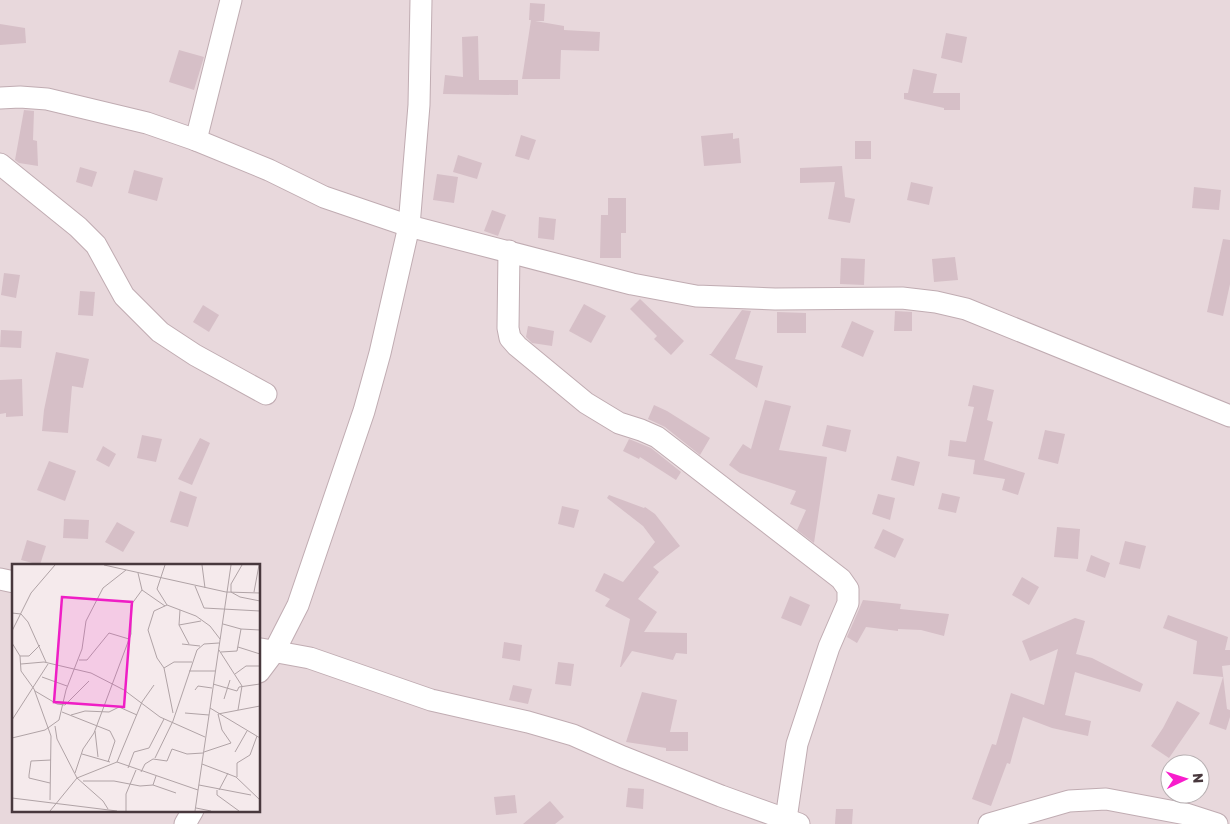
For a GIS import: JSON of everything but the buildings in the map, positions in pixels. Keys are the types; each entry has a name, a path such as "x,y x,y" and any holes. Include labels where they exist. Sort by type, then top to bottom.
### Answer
{"street":[{"path":"196,140 231,0"},
{"path":"260,669 266,650 298,605 364,410 380,354 409,226 419,105 421,0"},
{"path":"0,98 47,99 147,123 196,140 269,170 324,197 409,226 632,284 696,296 775,299 902,298 936,302 966,309 1230,416"},
{"path":"0,164 78,227 96,245 124,296 160,332 195,355 266,394"},
{"path":"266,650 310,658 431,700 528,722 573,735 713,793 793,821 797,744 829,647 848,603 848,589 841,579 657,437 619,423 586,403 518,346 510,338 508,328 509,251"},
{"path":"989,824 1069,801 1106,799 1186,814 1217,824"},
{"path":"185,824 192,812"}],"shaded area":[{"path":"0,0 1230,0 1230,824 0,824"}]}
